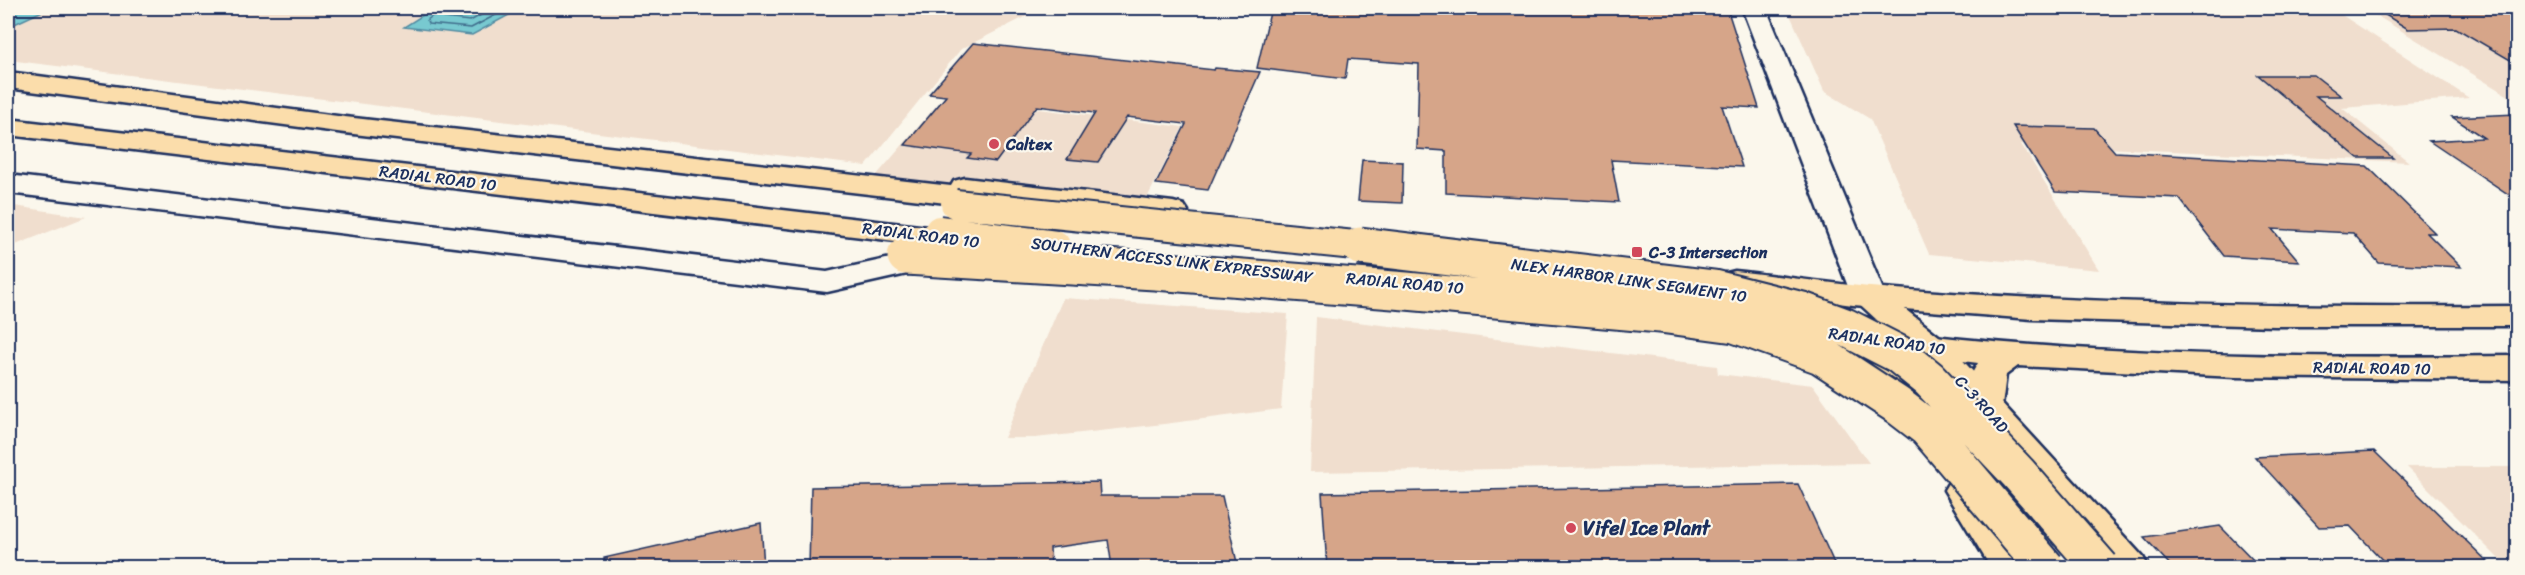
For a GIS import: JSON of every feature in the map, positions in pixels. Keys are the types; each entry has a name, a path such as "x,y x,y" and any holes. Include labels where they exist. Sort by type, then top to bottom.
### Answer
{"main road":[{"path":"8,80 828,182 1265,225 1869,297 2035,308 2218,315 2517,316"},
{"path":"268,114 360,117 1173,211 1414,251"},
{"name":"RADIAL ROAD 10","path":"8,127 999,244 1696,310 1933,349 2260,367 2517,368"},
{"path":"8,145 188,170 906,256 1155,271 1406,291"},
{"path":"999,244 1028,203"},
{"name":"SOUTHERN ACCESS LINK EXPRESSWAY","path":"1406,291 947,217 1414,251"},
{"name":"NLEX HARBOR LINK SEGMENT 10","path":"1414,251 1716,290 1776,303 1824,319 1867,337 1887,347 1920,370 1995,447 2101,567"},
{"name":"NLEX HARBOR LINK SEGMENT 10","path":"1406,291 1700,318 1735,324 1802,346 1871,386 1927,428 2046,567"},
{"path":"1869,297 1863,338 1902,394 2013,567"},
{"name":"C-3 ROAD","path":"1869,297 1933,349 2128,567"},
{"path":"1744,318 1799,337 1851,362 1902,394"},
{"path":"1984,406 1985,381 1989,373 1996,364 2013,355"}],"street":[{"path":"1754,8 1869,297"},
{"path":"8,184 827,282 999,244"}],"shaded area":[{"path":"49,8 434,8 405,27 472,35 522,8 1043,8 961,49 866,166 8,60 8,27"},
{"path":"1787,8 2331,8 2469,98 2342,108 2409,162 2021,144 2099,270 1929,254 1870,119 1824,91"},
{"path":"2364,8 2517,8 2517,101"},
{"path":"944,97 1183,127 1142,208 876,176"},
{"path":"8,205 86,217 8,248"},
{"path":"1063,298 1288,314 1281,409 1035,438 1004,438"},
{"path":"1316,317 1717,366 1718,374 1813,385 1869,463 1310,472"},
{"path":"2407,467 2517,467 2517,567 2507,567"}],"water":[{"path":"8,8 49,8 8,27"},
{"path":"434,8 522,8 472,35 404,27"}],"building":[{"path":"1271,8 1727,8 1759,108 1722,106 1742,167 1611,160 1619,202 1446,193 1446,151 1417,149 1419,64 1348,59 1345,79 1257,68"},
{"path":"2374,8 2517,8 2517,64 2456,28 2408,29"},
{"path":"973,43 1214,70 1215,68 1260,72 1208,190 1156,184 1186,124 1127,117 1098,162 1067,159 1095,113 1037,106 996,162 967,158 971,154 905,145 946,96 929,94"},
{"path":"2258,75 2314,75 2341,96 2316,96 2393,158 2358,158"},
{"path":"2517,114 2517,200 2429,141 2484,138 2452,117"},
{"path":"2013,126 2094,128 2115,152 2367,166 2435,233 2427,233 2461,267 2379,263 2353,233 2272,229 2299,261 2224,256 2179,198 2055,192"},
{"path":"1362,160 1403,162 1402,203 1358,201"},
{"path":"2374,451 2493,567 2389,567 2350,526 2319,527 2255,457"},
{"path":"1099,482 1100,496 1222,496 1238,567 1112,567 1108,540 1050,548 1051,567 809,567 811,487"},
{"name":"Vifel Ice Plant","path":"1798,484 1834,563 1599,567 1327,567 1322,493"},
{"path":"761,523 764,567 605,567 604,558"},
{"path":"2220,526 2260,567 2172,567 2144,537"}],"place":[{"name":"Caltex","path":"994,144"},
{"name":"C-3 Intersection","path":"1637,252"},
{"name":"Vifel Ice Plant","path":"1571,528"}]}
